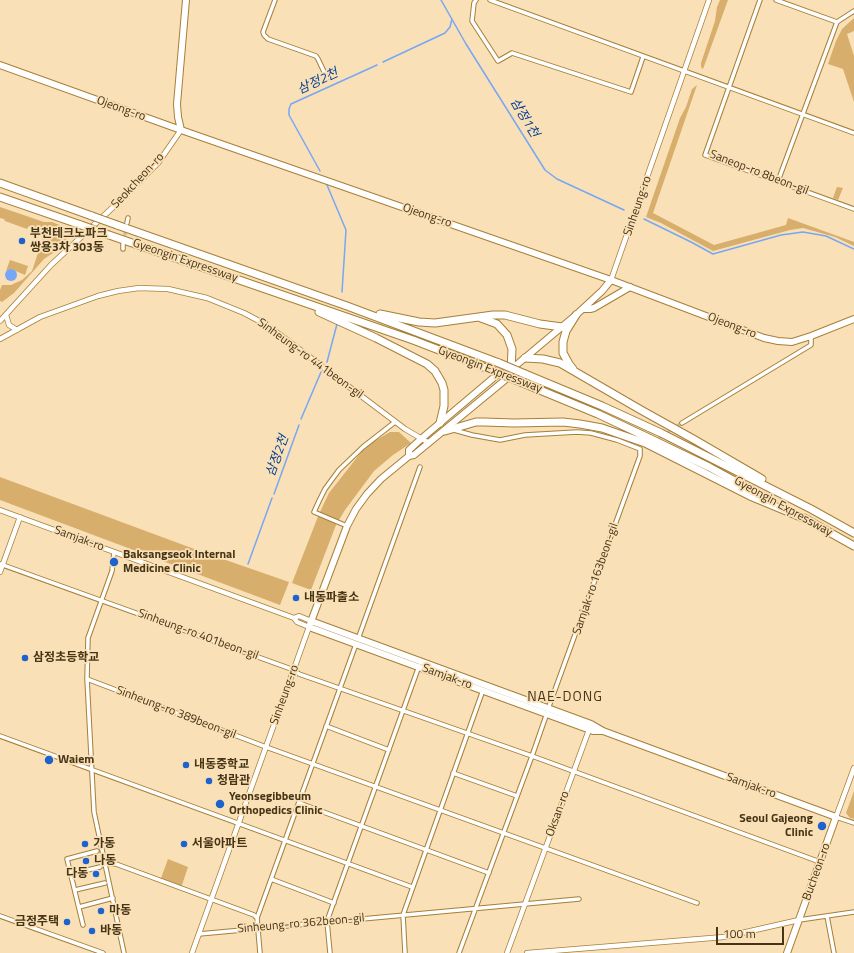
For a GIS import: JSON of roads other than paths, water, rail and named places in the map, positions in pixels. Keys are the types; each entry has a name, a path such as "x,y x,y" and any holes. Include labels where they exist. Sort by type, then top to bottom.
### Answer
{"highway":[{"name":"Gyeongin Expressway","path":"0,183 347,306 499,363 602,406 661,433 854,533"},
{"name":"Gyeongin Expressway","path":"0,197 413,340 518,380 598,414 709,467 854,546"},
{"path":"279,294 376,338 427,364 439,377 444,390 444,406 440,423"},
{"path":"347,306 386,316 419,322 452,321 493,315 505,315 540,324 562,327"},
{"path":"576,316 566,331 563,342 563,354 576,372"},
{"path":"476,317 487,319 497,324 507,335 512,349 509,371"},
{"path":"525,358 536,358 560,363 713,450 812,510"},
{"path":"449,430 476,422 563,422 602,428 645,443 750,496 808,520"}],"main road":[{"path":"181,130 177,104 186,0"},
{"name":"Ojeong-ro","path":"0,65 181,130 611,280 764,338 792,342 812,336 854,319"},
{"name":"Sinheung-ro","path":"409,456 409,450 421,439 498,374 509,371 576,316 602,291 611,280"},
{"path":"583,309 594,308 630,287"},
{"name":"Sinheung-ro","path":"310,624 347,526 356,509 367,494 381,479 409,456 414,455 449,430 505,380 509,371"},
{"name":"Samjak-ro","path":"310,624 836,817"},
{"name":"Samjak-ro","path":"420,664 483,690 548,711"},
{"name":"Bucheon-ro","path":"787,953 836,817"}],"street":[{"path":"274,0 264,35 268,39 316,56 327,78"},
{"path":"476,0 474,3 472,21 498,61 512,53 631,92 643,57"},
{"path":"490,0 854,133"},
{"name":"Sinheung-ro","path":"611,280 710,0"},
{"path":"728,88 760,0"},
{"path":"776,0 837,22"},
{"path":"778,181 837,22 854,11"},
{"name":"Saneop-ro 8beon-gil","path":"728,88 704,155 854,209"},
{"name":"Seokcheon-ro","path":"0,322 51,265 158,163 181,130"},
{"path":"123,244 123,249"},
{"name":"Sinheung-ro 441beon-gil","path":"0,339 40,317 98,296 118,291 139,288 168,289 207,298 244,313 261,322 395,422 429,443"},
{"path":"6,315 9,325 17,330"},
{"path":"682,423 811,345 812,336"},
{"path":"347,526 314,512 325,489 339,470 363,447 395,422"},
{"name":"Samjak-ro 163beon-gil","path":"449,430 500,440 525,435 577,432 591,433 642,448 582,619 459,953"},
{"path":"260,953 257,918 420,467"},
{"name":"Samjak-ro","path":"0,510 294,618 299,616 310,624"},
{"path":"0,572 1,564 20,517"},
{"path":"114,552 112,570 88,638 87,679 93,770 94,812 124,953"},
{"name":"Sinheung-ro 401beon-gil","path":"1,564 294,670 299,674 532,756 820,862"},
{"name":"Sinheung-ro","path":"192,953 310,624"},
{"path":"330,953 327,921 420,664"},
{"name":"Sinheung-ro 389beon-gil","path":"87,679 312,764 697,903"},
{"path":"405,953 402,915 483,690"},
{"path":"326,726 389,750"},
{"name":"Oksan-ro","path":"508,953 590,727"},
{"path":"0,736 348,864 412,886"},
{"name":"Bucheon-ro","path":"836,817 854,768"},
{"path":"453,773 517,796"},
{"path":"299,803 489,873"},
{"name":"Samjak-ro","path":"836,817 854,823"},
{"path":"83,925 67,859 97,851"},
{"path":"105,863 116,864 254,915 257,918"},
{"path":"71,874 100,867"},
{"path":"271,879 334,902"},
{"path":"75,890 105,883"},
{"path":"79,908 113,898"},
{"path":"525,904 579,899"},
{"name":"Sinheung-ro 362beon-gil","path":"199,934 327,921 525,904"},
{"path":"527,953 559,952 724,937 799,920 854,912"},
{"path":"0,916 103,953"},
{"path":"826,916 834,953"}],"water":[{"path":"11,269 15,271 17,275 15,279 11,281 7,279 5,275 7,271"}],"waterway":[{"name":"삼정1천","path":"441,0 466,44 545,170 557,179 624,210"},
{"name":"삼정2천","path":"383,62 445,33 450,27 452,19"},
{"name":"삼정2천","path":"320,171 289,115 291,104 377,65"},
{"name":"삼정2천","path":"327,185 346,230 342,292"},
{"name":"삼정1천","path":"644,219 713,254 781,235 803,232 826,236 854,249"},
{"name":"삼정2천","path":"327,362 337,324"},
{"name":"삼정2천","path":"301,419 321,372"},
{"name":"삼정2천","path":"274,494 299,425"},
{"name":"삼정2천","path":"248,564 272,498"}],"tunnel":[{"path":"124,241 126,227"},
{"path":"654,440 682,423"}],"place":[{"name":"부천테크노파크 쌍용3차 303동","path":"22,241"},
{"name":"Baksangseok Internal Medicine Clinic","path":"114,562"},
{"name":"내동파출소","path":"296,598"},
{"name":"삼정초등학교","path":"25,658"},
{"name":"Waiem","path":"49,760"},
{"name":"내동중학교","path":"186,765"},
{"name":"청람관","path":"209,781"},
{"name":"Yeonsegibbeum Orthopedics Clinic","path":"220,804"},
{"name":"Seoul Gajeong Clinic","path":"822,826"},
{"name":"가동","path":"85,844"},
{"name":"서울아파트","path":"184,844"},
{"name":"나동","path":"86,861"},
{"name":"다동","path":"96,874"},
{"name":"마동","path":"101,911"},
{"name":"금정주택","path":"67,922"},
{"name":"바동","path":"92,931"}],"district":[{"name":"NAE-DONG","path":"565,698"}]}
